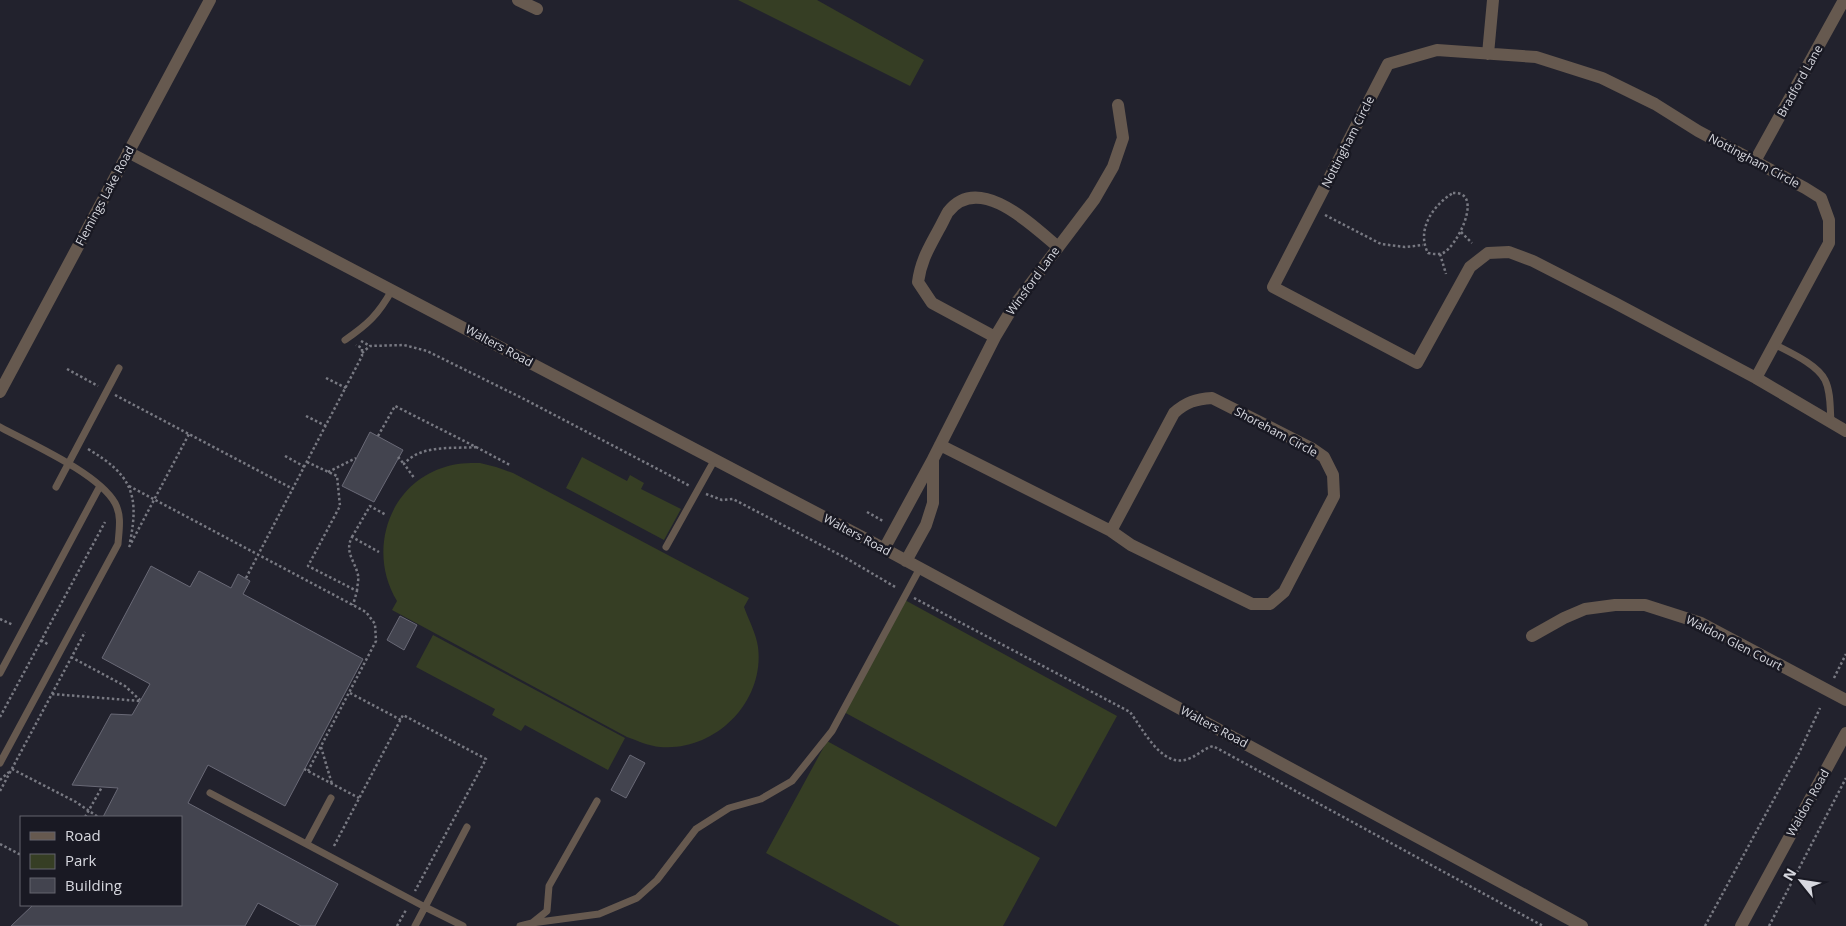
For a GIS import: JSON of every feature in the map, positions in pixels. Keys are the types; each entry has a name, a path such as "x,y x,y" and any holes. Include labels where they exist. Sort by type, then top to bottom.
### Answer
{"street":[{"name":"Flemings Lake Road","path":"0,392 3,379 210,0"},
{"path":"518,0 536,9"},
{"path":"1488,54 1493,0"},
{"name":"Bradford Lane","path":"1755,161 1844,0"},
{"name":"Nottingham Circle","path":"1756,378 1829,242 1829,220 1821,198 1698,131 1655,104 1602,78 1536,57 1437,50 1388,64 1273,287 1417,363 1470,267 1488,253 1509,252 1533,261 1756,378 1846,431"},
{"name":"Winsford Lane","path":"884,549 933,459 995,337 1013,307 1094,200 1113,167 1123,138 1118,105"},
{"name":"Walters Road","path":"128,152 920,568 1582,926"},
{"path":"995,337 932,303 918,282 920,265 949,212 965,199 982,198 1002,203 1058,247"},
{"name":"Shoreham Circle","path":"940,445 1111,531 1131,545 1252,604 1270,604 1284,592 1334,496 1333,475 1324,457 1311,448 1212,398 1197,399 1184,404 1174,413 1111,531"},
{"name":"Winsford Lane","path":"906,561 926,524 933,503 933,459"},
{"name":"Waldon Glen Court","path":"1532,636 1564,618 1585,609 1615,605 1645,605 1700,623 1846,700"},
{"name":"Waldon Road","path":"1741,926 1846,733"}],"lane":[{"path":"345,340 370,322 392,290"},
{"path":"1774,344 1811,365 1824,379 1830,400 1831,422"},
{"path":"56,487 119,368"},
{"path":"0,427 81,471 100,486 115,503 121,520 118,544 0,763"},
{"path":"666,547 715,459"},
{"path":"0,674 100,486"},
{"path":"520,926 599,914 637,898 657,880 696,828 729,808 761,799 792,781 832,731 908,594 920,568"},
{"path":"210,793 307,843 410,900 463,926"},
{"path":"307,843 330,798"},
{"path":"532,923 547,911 549,886 596,801"},
{"path":"415,926 467,827"}],"path":[{"path":"1452,193 1461,194 1466,199 1468,212 1460,231 1445,253 1428,253 1423,245 1424,228 1431,214 1443,199 1452,193"},
{"path":"1322,213 1381,244 1405,247 1423,245"},
{"path":"1460,231 1472,243"},
{"path":"1440,254 1446,274"},
{"path":"246,578 362,356 362,348 345,340"},
{"path":"362,353 370,346 404,345 427,351 524,398 698,491 722,500 733,499 1130,712 1148,740 1159,752 1178,761 1189,759 1204,749 1213,746 1542,926"},
{"path":"67,369 98,386"},
{"path":"326,378 346,388"},
{"path":"114,394 293,489"},
{"path":"378,436 395,406 510,464"},
{"path":"306,416 326,426"},
{"path":"404,464 422,453 440,448 476,448"},
{"path":"285,456 305,467"},
{"path":"398,457 415,479"},
{"path":"328,472 356,458"},
{"path":"307,462 337,476 340,506 308,566 357,591"},
{"path":"130,486 366,612 375,624 376,641 350,694 308,771"},
{"path":"353,605 357,591 358,576 349,554 349,543 370,506 386,515"},
{"path":"868,512 883,521"},
{"path":"0,717 105,522"},
{"path":"352,537 379,552"},
{"path":"0,619 13,625"},
{"path":"41,640 49,645"},
{"path":"1834,678 1846,654"},
{"path":"52,694 140,701 125,686 72,657"},
{"path":"350,694 401,720"},
{"path":"1705,926 1799,753 1820,708"},
{"path":"334,846 403,715 486,759 397,926"},
{"path":"321,747 332,784"},
{"path":"0,780 12,769"},
{"path":"0,792 12,769"},
{"path":"12,769 76,802 96,816"},
{"path":"304,769 359,798"},
{"path":"1769,926 1846,778"},
{"path":"86,816 102,787"},
{"path":"0,844 20,854"}],"green space":[{"path":"738,0 817,0 924,60 910,86"},
{"path":"582,457 627,481 630,475 644,483 641,489 681,509 664,540 566,488"},
{"path":"480,463 513,473 749,598 744,607 757,642 758,667 753,687 745,704 732,720 717,732 700,741 680,746 652,746 627,737 392,610 397,601 388,582 384,562 384,542 388,522 397,504 409,488 425,476 453,465"},
{"path":"903,599 1117,716 1056,827 842,711"},
{"path":"433,635 625,738 608,770 525,725 521,731 492,715 495,709 416,667"},
{"path":"827,741 1040,858 1003,926 900,926 766,853"}],"building":[{"path":"370,432 403,450 374,502 342,486"},
{"path":"151,566 190,587 199,571 231,588 238,574 250,581 243,594 363,659 285,806 208,765 188,803 338,884 315,926 301,926 258,903 245,926 11,926 32,906 182,906 182,816 104,816 118,788 72,785 111,714 132,715 150,684 102,658"},
{"path":"400,616 417,625 404,650 387,640"},
{"path":"630,755 645,763 626,798 611,790"}]}
